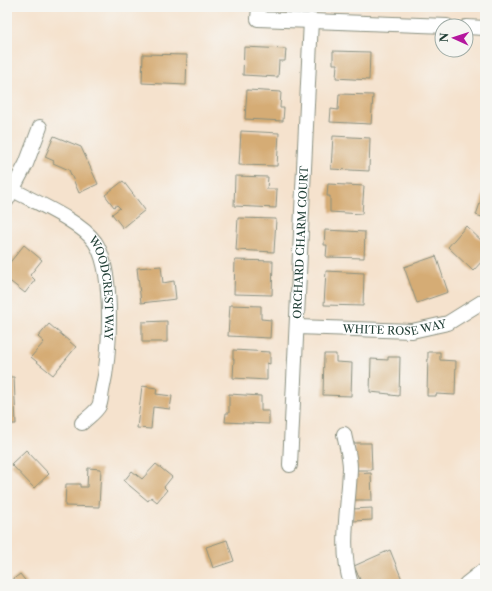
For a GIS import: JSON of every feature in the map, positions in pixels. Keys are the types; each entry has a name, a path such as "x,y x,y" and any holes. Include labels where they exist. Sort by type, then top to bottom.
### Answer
{"street":[{"path":"258,13 311,20 434,25"},
{"name":"ORCHARD CHARM COURT","path":"290,465 311,20"},
{"path":"474,27 485,28"},
{"path":"10,195 26,164 40,127"},
{"name":"WOODCREST WAY","path":"10,195 67,220 86,233 95,243 101,256 106,275 109,331 106,374 99,407 82,423"},
{"name":"WHITE ROSE WAY","path":"297,327 412,331 448,323 485,300"},
{"path":"344,434 350,467 345,550 346,569 351,584"},
{"path":"466,584 485,569"}],"building":[{"path":"244,47 286,49 285,61 279,61 278,77 243,75"},
{"path":"333,51 370,52 369,80 336,78 337,64 333,64"},
{"path":"143,54 187,55 186,85 142,83"},
{"path":"247,90 281,92 280,108 284,108 283,121 245,119"},
{"path":"339,94 373,95 371,124 330,122 331,109 338,110"},
{"path":"241,131 279,133 277,166 239,165"},
{"path":"54,136 81,147 98,184 79,193 69,170 53,163 54,161 45,157"},
{"path":"333,136 370,138 369,171 331,169"},
{"path":"235,176 268,177 267,189 277,189 276,208 234,206"},
{"path":"123,181 145,210 123,228 112,214 120,208 117,205 114,207 105,195"},
{"path":"328,184 364,186 362,214 330,212 330,196 327,196"},
{"path":"485,189 485,218 476,215"},
{"path":"238,218 276,219 274,252 236,250"},
{"path":"466,226 485,244 485,260 484,259 473,271 448,247"},
{"path":"325,230 365,232 364,258 326,257 327,245 324,245"},
{"path":"24,245 42,260 30,275 35,280 25,293 7,279 7,266"},
{"path":"436,256 448,292 417,303 404,267"},
{"path":"235,260 273,261 272,295 234,294"},
{"path":"161,266 163,283 174,281 176,299 141,303 137,268"},
{"path":"326,271 364,273 363,306 324,305"},
{"path":"230,305 261,306 261,319 271,320 270,338 228,336"},
{"path":"167,321 167,342 142,342 142,322"},
{"path":"49,324 76,347 53,375 31,357 44,342 38,337"},
{"path":"233,350 270,352 270,364 267,363 267,380 233,378"},
{"path":"428,352 440,352 440,360 456,361 455,395 436,394 436,396 427,396"},
{"path":"324,354 336,354 336,362 352,363 351,396 323,395"},
{"path":"388,357 400,357 399,396 370,392 371,359 388,360"},
{"path":"7,377 14,377 16,424 7,424"},
{"path":"142,386 157,388 156,394 172,396 170,409 153,407 151,429 137,428"},
{"path":"229,394 261,396 261,411 269,411 269,424 225,422 226,413 229,413"},
{"path":"354,443 371,443 372,470 354,470"},
{"path":"26,450 49,474 34,488 11,464"},
{"path":"156,464 172,477 164,487 167,490 157,502 151,497 148,501 124,481 132,471 142,479"},
{"path":"88,468 101,469 99,507 65,506 66,484 80,484 80,487 87,487"},
{"path":"371,473 372,500 354,500 353,474"},
{"path":"372,508 372,520 353,521 353,509"},
{"path":"227,540 234,561 213,568 206,547"},
{"path":"390,550 403,582 398,584 362,584 354,566"},
{"path":"20,574 28,584 13,584 11,581"},
{"path":"326,581 326,584 313,584 313,583"}]}
